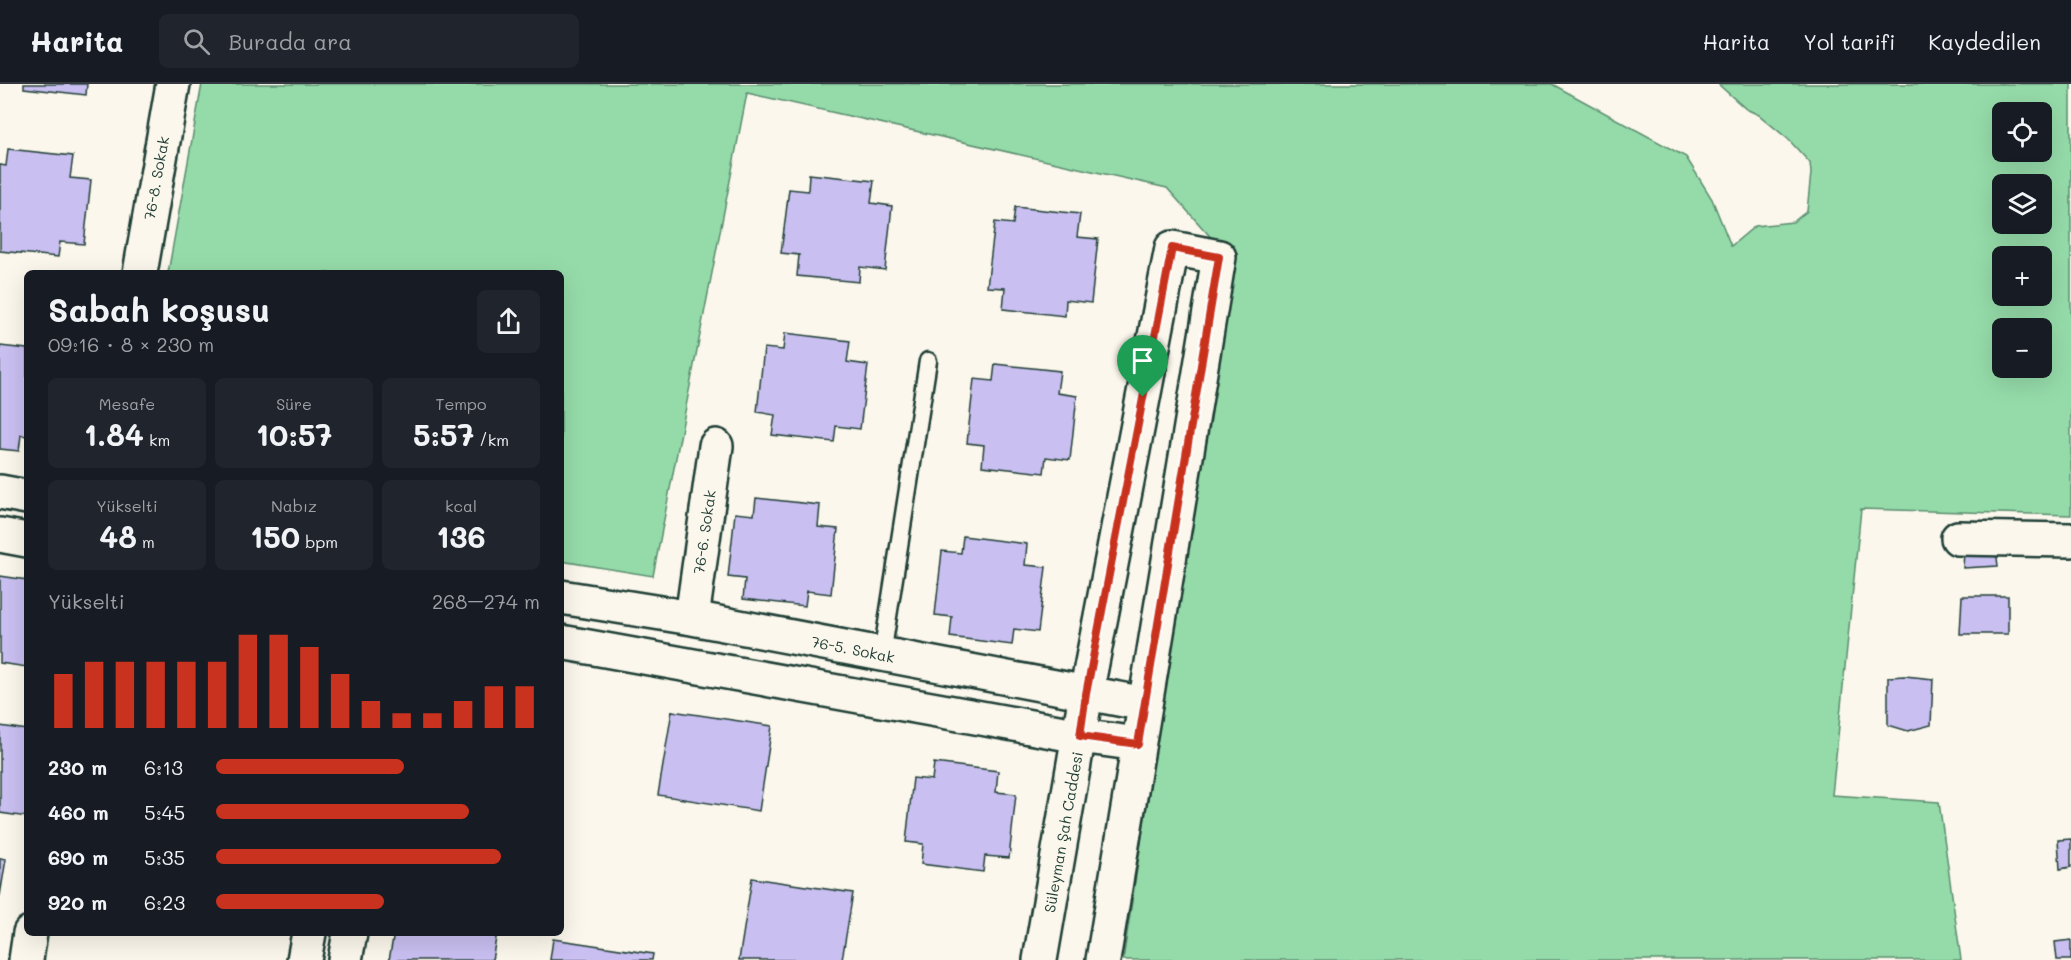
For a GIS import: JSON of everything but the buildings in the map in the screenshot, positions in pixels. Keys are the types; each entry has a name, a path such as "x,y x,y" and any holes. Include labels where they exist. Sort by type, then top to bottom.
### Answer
{"street":[{"name":"76-8. Sokak","path":"141,270 173,84"},
{"name":"Süleyman Şah Caddesi","path":"1040,960 1086,694 1172,248 1219,257 1103,960"},
{"name":"76-6. Sokak","path":"692,618 716,446"},
{"path":"0,492 24,496"},
{"path":"0,535 24,539"},
{"path":"1958,538 2071,540"},
{"name":"76-5. Sokak","path":"564,597 692,618 1145,704"},
{"path":"564,643 1080,736 1138,744"},
{"path":"26,960 30,936"},
{"path":"304,960 308,936"},
{"path":"345,960 349,936"}],"lane":[{"path":"882,655 928,361"}],"green space":[{"path":"202,84 1552,84 1686,157 1712,199 1731,246 1755,226 1793,222 1807,211 1811,173 1810,163 1788,139 1759,115 1746,109 1718,84 2071,84 2071,515 1861,509 1832,795 1939,802 1961,960 1123,960 1231,260 1167,188 747,93 653,576 564,561 564,270 169,270"}],"route":[{"path":"1172,248 1219,257 1138,744 1080,736 1143,397 1172,248"}]}
